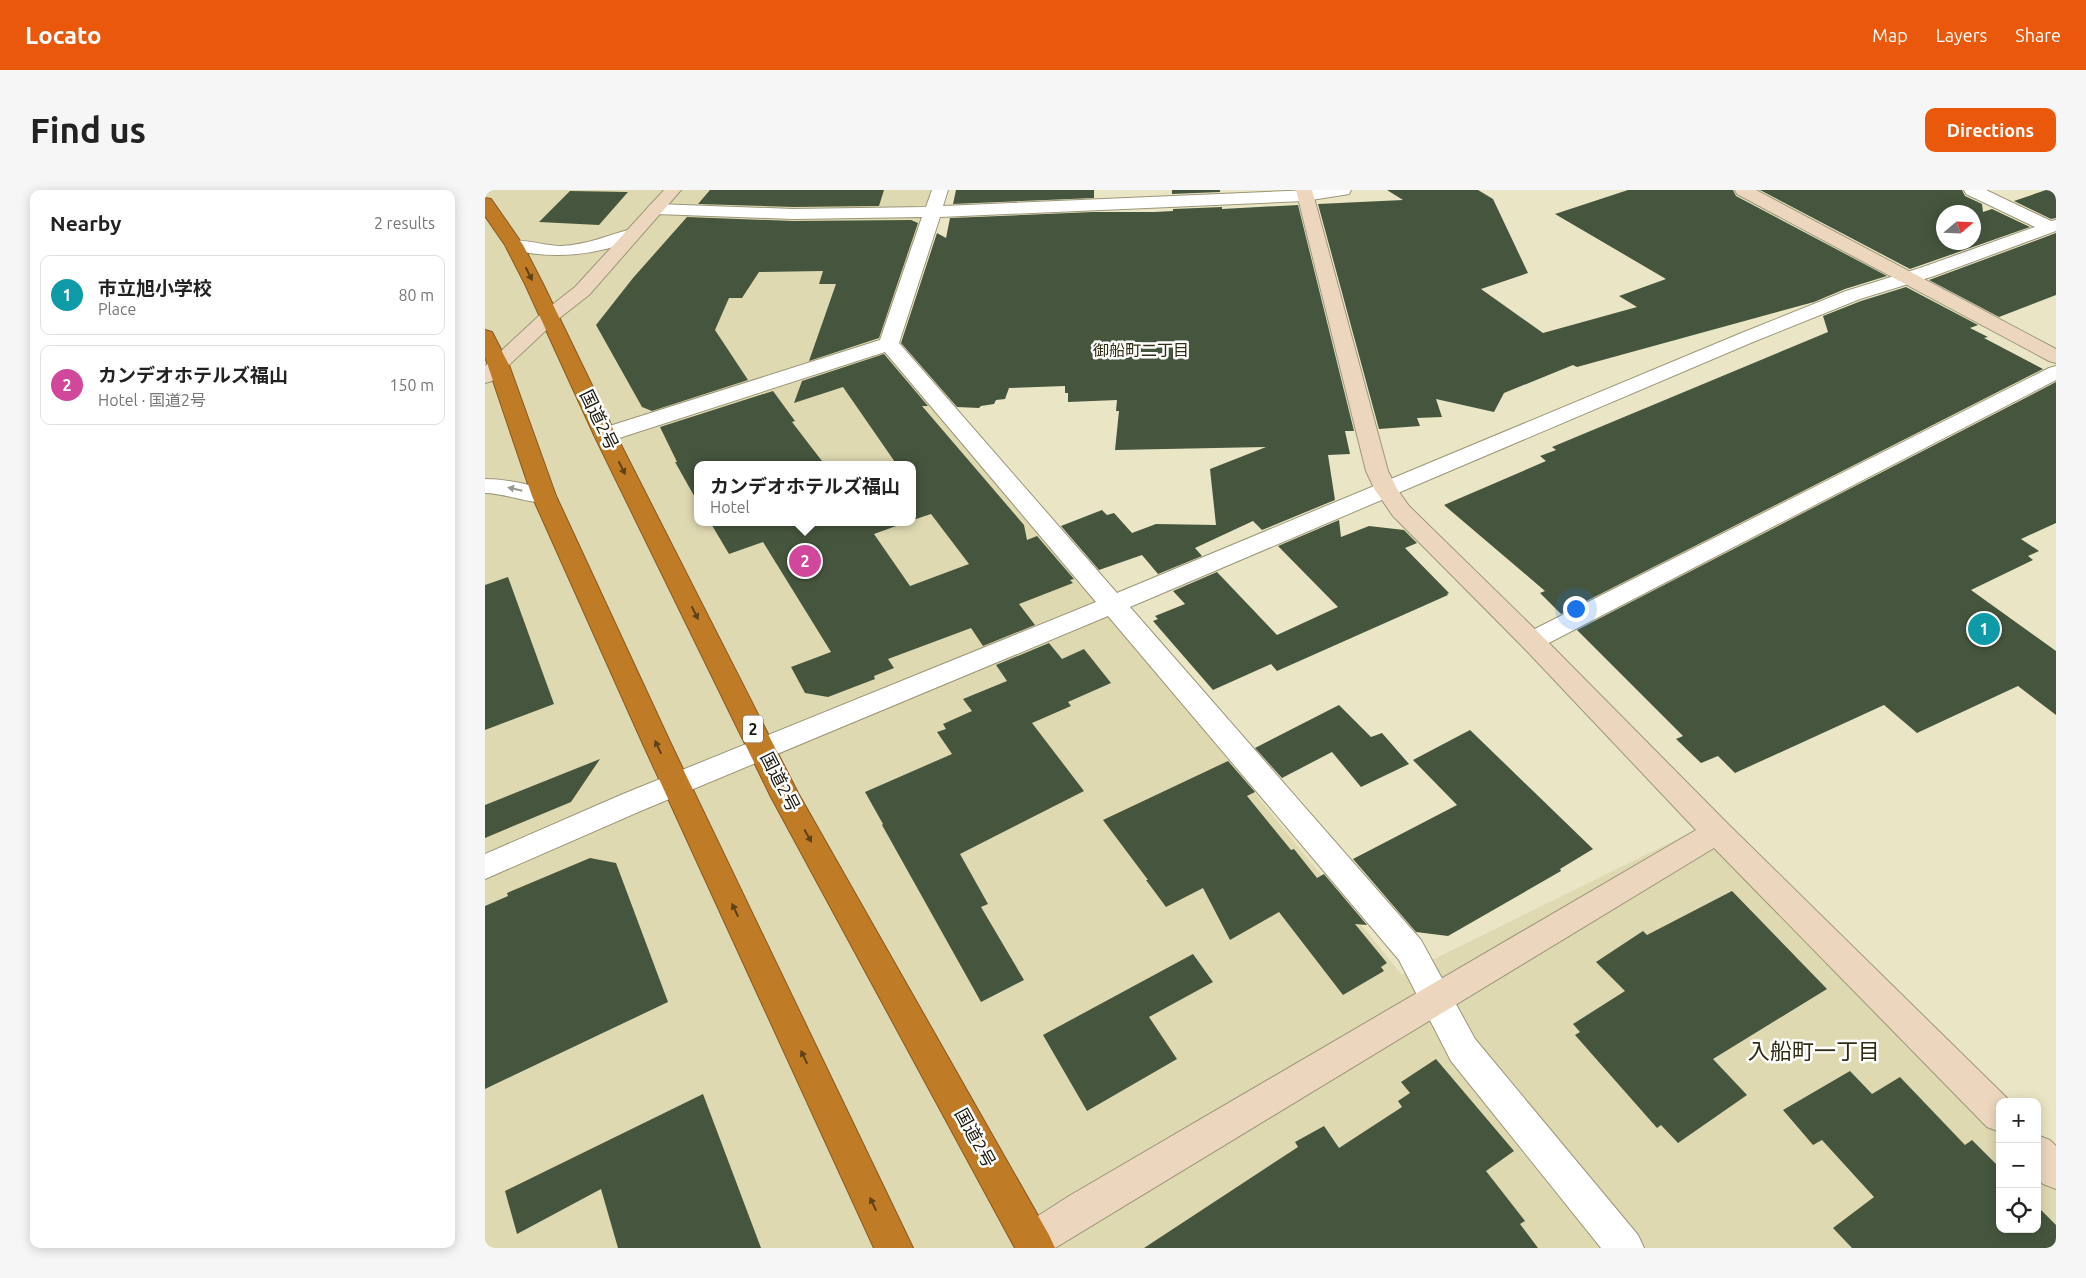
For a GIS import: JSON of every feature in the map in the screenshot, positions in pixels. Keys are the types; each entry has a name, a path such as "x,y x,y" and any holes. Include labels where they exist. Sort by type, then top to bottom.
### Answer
{"highway":[{"name":"国道2号","path":"485,203 514,245 550,316 605,435 786,797 1030,1246"},
{"path":"485,336 492,371 544,496 676,785 894,1248"}],"street":[{"path":"492,371 550,316 582,291 673,190"},
{"path":"656,208 793,214 937,201 1305,193 1343,190"},
{"path":"1743,190 2056,357"},
{"path":"1972,190 2053,226"},
{"path":"1305,193 1377,471 1386,490 1401,511 1532,641 1717,832 1996,1111"},
{"path":"889,344 937,201"},
{"path":"485,867 676,785 1114,604 1746,338 1853,295 1905,277 1927,272 2053,226"},
{"path":"514,245 535,250 568,252 598,247 632,234"},
{"path":"605,435 889,344"},
{"path":"889,344 1410,950 1463,1050 1625,1248"},
{"path":"1532,641 2056,372"},
{"path":"485,486 499,486 544,496"},
{"path":"1030,1246 1082,1209 1717,832"},
{"path":"2041,1156 2056,1171"}],"shaded area":[{"path":"485,190 931,190 883,339 1092,592 1402,975 1712,822 1996,1117 1996,1233 2041,1233 2041,1164 2056,1180 2056,1248 485,1248"}],"building":[{"path":"710,190 884,190 879,206 793,207 698,204"},
{"path":"956,190 1094,190 1094,198 953,204"},
{"path":"1172,190 1220,190 1220,192 1172,194"},
{"path":"1387,190 1478,190 1493,199 1528,273 1481,289 1543,333 1637,307 1619,296 1666,279 1555,214 1628,190 1733,190 1736,196 1887,276 1845,289 1814,302 1577,367 1573,365 1504,393 1494,412 1436,399 1442,417 1417,418 1420,426 1379,429 1318,204 1403,200"},
{"path":"1760,190 1962,190 1965,196 1982,204 1983,212 1992,209 2030,227 1981,244 1981,205 1936,205 1936,250 1964,250 1910,269"},
{"path":"2046,190 2056,190 2056,218 2051,219 2014,201"},
{"path":"570,191 628,192 599,225 539,222"},
{"path":"1298,205 1354,431 1345,431 1350,454 1328,455 1335,500 1262,530 1253,521 1195,548 1202,556 1158,574 1142,555 1099,570 1061,526 1102,510 1107,515 1114,513 1132,533 1156,524 1216,525 1210,469 1266,447 1115,450 1119,411 1116,411 1117,400 1068,402 1068,393 1065,393 1065,386 1009,388 1005,399 996,400 994,404 979,408 957,407 901,343 937,233 946,238 950,218 1093,212 1154,212 1173,211 1173,209 1222,207 1222,209"},
{"path":"687,217 793,221 911,220 918,223 879,338 809,361 836,284 819,284 823,271 759,272 742,298 729,298 715,330 748,380 652,411 642,407 596,325 633,278"},
{"path":"2056,233 2056,295 1999,317 1929,280"},
{"path":"1906,287 1978,325 1970,328 1988,337 1984,338 2043,369 1561,614 1540,593 1545,591 1444,505 1546,461 1540,456 1556,450 1552,447 1828,332 1823,316 1861,301"},
{"path":"884,354 928,406 922,406 1024,525 1027,540 1037,536 1074,579 1070,580 1073,583 1019,604 1035,625 983,646 971,628 888,659 894,668 874,676 875,679 828,697 805,693 791,667 831,652 763,542 729,554 712,526 896,526 874,534 910,586 969,564 931,514 916,519 916,461 894,461 843,387 794,403 802,381"},
{"path":"2056,382 2056,523 2021,539 2039,551 2028,556 2033,560 1971,590 2056,651 2056,715 2018,686 1917,733 1884,705 1735,773 1718,756 1701,763 1676,739 1683,736 1577,630"},
{"path":"773,391 795,421 792,422 822,461 694,461 694,496 675,462 677,462 660,427"},
{"path":"1339,520 1341,537 1369,526 1404,530 1417,543 1405,548 1449,593 1448,595 1277,671 1271,664 1213,690 1153,621 1158,619 1155,616 1185,604 1173,591 1217,572 1277,635 1338,607 1278,546"},
{"path":"508,577 554,704 485,730 485,585"},
{"path":"1049,643 1062,659 1084,649 1111,683 1068,702 1071,706 1032,723 1084,791 960,854 988,904 981,907 1024,980 981,1002 865,792 952,754 937,732 946,729 943,724 972,711 963,699 1007,681 996,665"},
{"path":"1339,705 1371,737 1382,733 1409,764 1361,787 1332,752 1282,778 1255,748"},
{"path":"1470,730 1593,849 1560,869 1561,871 1448,936 1416,932 1353,859 1457,805 1413,760"},
{"path":"600,759 571,802 485,838 485,805"},
{"path":"1228,761 1255,792 1247,796 1291,850 1294,849 1317,878 1324,874 1367,925 1355,924 1387,963 1381,967 1384,971 1343,995 1279,912 1230,940 1203,888 1166,907 1103,820"},
{"path":"590,858 616,863 668,1002 485,1089 485,906 508,896 507,893"},
{"path":"1732,891 1827,989 1713,1059 1747,1095 1678,1143 1661,1125 1657,1128 1575,1035 1580,1032 1573,1024 1625,991 1596,962 1643,931 1647,935"},
{"path":"1193,954 1213,982 1149,1017 1177,1059 1087,1111 1043,1035"},
{"path":"1436,1059 1514,1151 1486,1171 1525,1221 1520,1224 1538,1248 1144,1248 1298,1147 1295,1142 1324,1126 1339,1148 1402,1107 1398,1101 1410,1093 1401,1082"},
{"path":"1850,1071 1872,1094 1900,1077 1965,1145 1972,1140 1996,1164 1996,1233 2041,1233 2041,1210 2056,1225 2056,1248 1852,1248 1833,1228 1874,1197 1822,1140 1813,1145 1783,1110"},
{"path":"703,1094 761,1248 618,1248 601,1189 517,1234 505,1191"}],"place":[{"name":"カンデオホテルズ福山","path":"805,561"},
{"name":"市立旭小学校","path":"1984,629"}],"district":[{"name":"御船町二丁目","path":"1141,350"},
{"name":"入船町一丁目","path":"1814,1051"}]}
